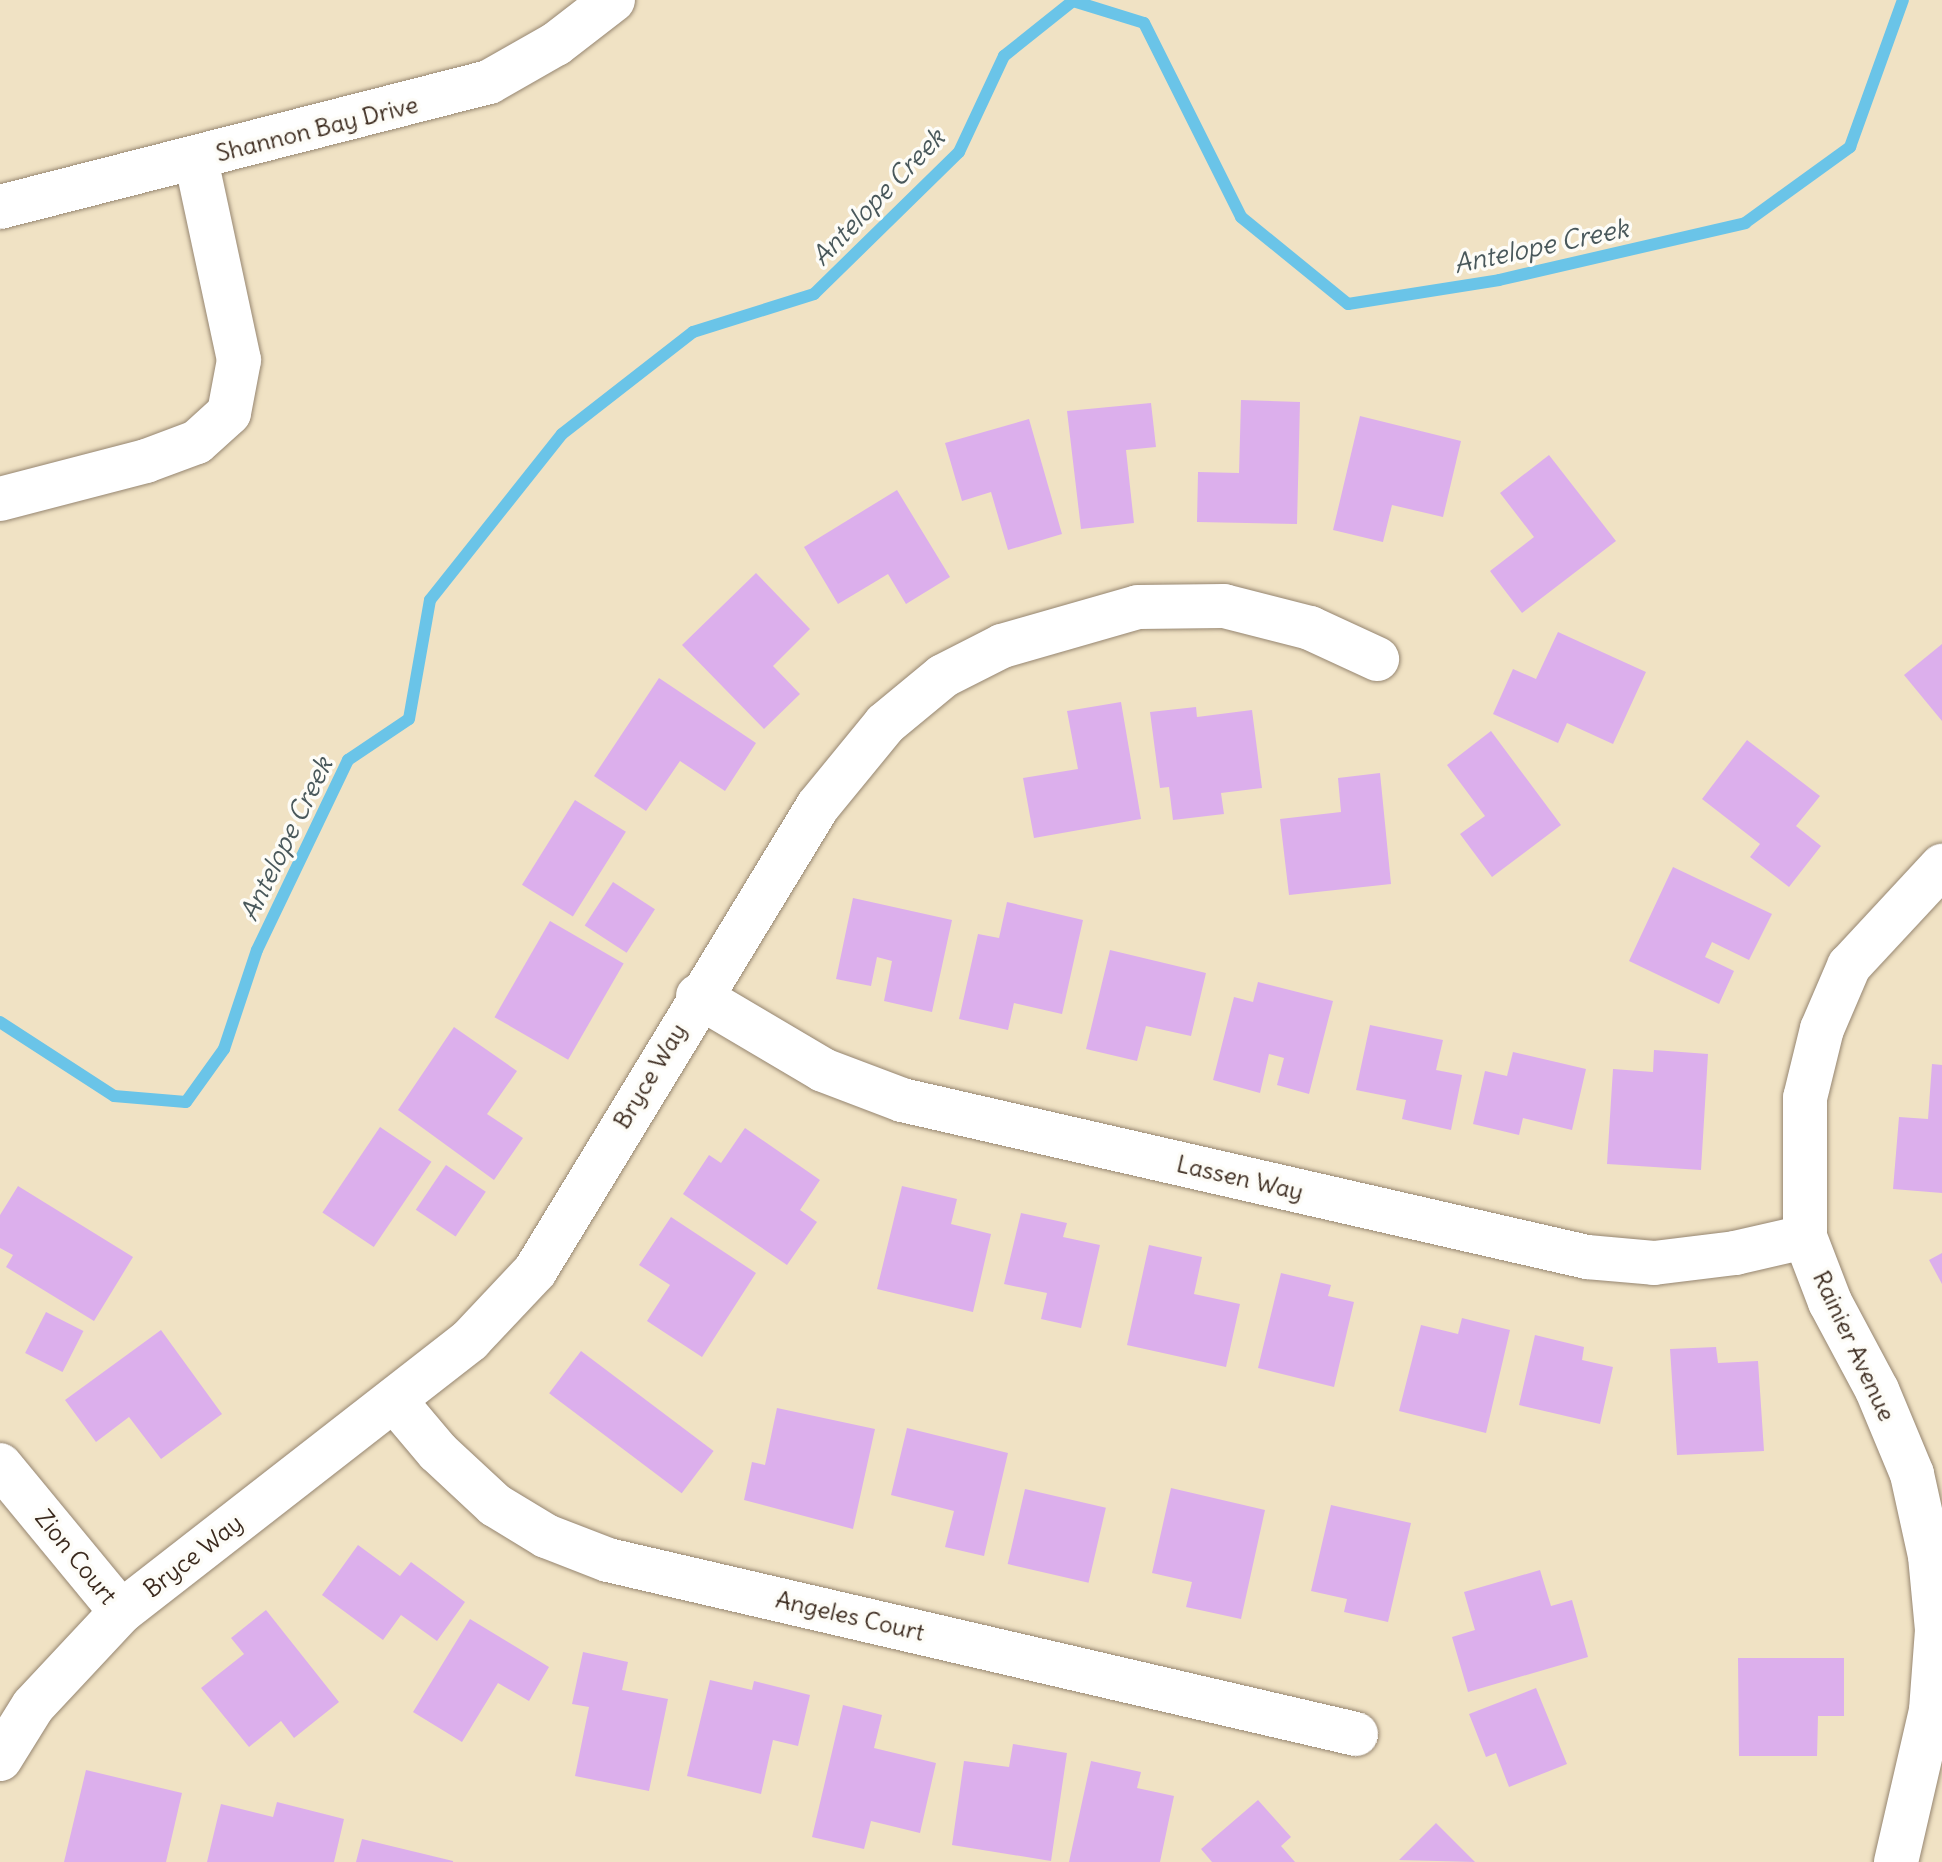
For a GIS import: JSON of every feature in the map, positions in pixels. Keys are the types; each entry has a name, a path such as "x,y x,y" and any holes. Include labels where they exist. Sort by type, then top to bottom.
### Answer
{"street":[{"name":"Shannon Bay Drive","path":"0,207 489,82 556,44 613,0"},
{"path":"0,499 146,461 197,442 229,413 239,360 196,159"},
{"name":"Bryce Way","path":"0,1759 43,1693 121,1612 470,1340 535,1271 698,996 818,806 885,724 943,676 1002,646 1138,607 1224,606 1310,628 1377,659"},
{"name":"Rainier Avenue","path":"1896,1862 1931,1710 1937,1630 1930,1556 1912,1474 1877,1390 1830,1302 1805,1237 1805,1098 1822,1029 1849,966 1942,866"},
{"name":"Lassen Way","path":"698,996 823,1070 902,1100 1587,1257 1654,1263 1735,1253 1805,1237"},
{"name":"Angeles Court","path":"394,1400 438,1452 495,1505 546,1536 608,1560 1356,1734"},
{"name":"Zion Court","path":"0,1465 121,1612"}],"building":[{"path":"1241,400 1300,402 1297,524 1197,522 1198,472 1239,473"},
{"path":"1151,403 1156,447 1126,450 1134,523 1081,529 1067,411"},
{"path":"1360,416 1461,441 1443,517 1392,505 1383,542 1333,530"},
{"path":"1029,419 1062,534 1008,550 991,492 962,501 945,443"},
{"path":"1549,455 1616,541 1522,613 1490,571 1534,537 1500,493"},
{"path":"897,490 950,577 906,604 888,574 838,604 804,547"},
{"path":"756,573 810,629 773,666 800,694 764,729 682,645"},
{"path":"1558,632 1646,672 1613,744 1567,723 1558,743 1493,714 1513,669 1536,679"},
{"path":"1942,644 1942,721 1904,675"},
{"path":"659,678 756,743 725,791 680,761 646,811 594,776"},
{"path":"1121,702 1141,819 1034,838 1023,778 1078,769 1067,711"},
{"path":"1196,707 1197,717 1252,710 1262,788 1221,793 1224,814 1173,820 1169,787 1160,788 1150,712"},
{"path":"1491,731 1561,825 1492,877 1460,834 1485,816 1447,765"},
{"path":"1747,740 1820,796 1796,826 1821,846 1789,887 1750,857 1760,844 1702,799"},
{"path":"1380,773 1391,884 1289,895 1280,819 1341,812 1338,778"},
{"path":"575,800 626,832 573,917 522,885"},
{"path":"1673,867 1772,914 1749,960 1712,942 1705,957 1734,971 1719,1004 1629,961"},
{"path":"613,882 655,909 627,953 585,926"},
{"path":"853,898 952,920 932,1012 884,1001 892,961 877,957 871,986 836,979"},
{"path":"1007,902 1083,920 1062,1014 1014,1003 1008,1030 959,1019 978,934 999,938"},
{"path":"550,921 624,963 568,1060 495,1017"},
{"path":"1110,950 1206,973 1191,1036 1146,1026 1137,1061 1086,1049"},
{"path":"1258,982 1333,1001 1309,1094 1277,1085 1284,1058 1269,1054 1260,1093 1213,1080 1234,997 1253,1002"},
{"path":"1370,1025 1443,1040 1436,1070 1462,1075 1451,1130 1402,1119 1406,1100 1356,1090"},
{"path":"454,1027 517,1071 487,1114 523,1138 494,1180 398,1110"},
{"path":"1654,1050 1708,1054 1701,1170 1607,1164 1613,1069 1653,1072"},
{"path":"1513,1052 1586,1069 1572,1130 1523,1118 1519,1135 1473,1124 1485,1071 1507,1076"},
{"path":"1932,1064 1942,1065 1942,1193 1893,1189 1899,1117 1928,1119"},
{"path":"380,1127 431,1162 374,1247 322,1212"},
{"path":"745,1128 820,1180 800,1210 817,1222 787,1265 683,1194 709,1155 721,1163"},
{"path":"446,1165 486,1192 456,1237 416,1210"},
{"path":"18,1186 133,1257 94,1321 6,1267 13,1255 0,1248 0,1215"},
{"path":"902,1186 957,1199 951,1224 991,1234 973,1312 877,1289"},
{"path":"1021,1213 1067,1223 1063,1237 1100,1245 1081,1328 1041,1319 1047,1293 1004,1284"},
{"path":"671,1217 756,1273 702,1357 647,1321 670,1285 639,1265"},
{"path":"1149,1245 1202,1257 1194,1294 1240,1304 1226,1367 1127,1345"},
{"path":"1942,1253 1942,1284 1929,1260"},
{"path":"1281,1273 1331,1285 1328,1296 1354,1302 1334,1387 1258,1368"},
{"path":"46,1312 83,1331 63,1372 25,1353"},
{"path":"1462,1318 1510,1330 1486,1433 1399,1411 1421,1325 1458,1334"},
{"path":"161,1330 222,1414 161,1459 129,1417 96,1442 65,1400"},
{"path":"1535,1335 1584,1347 1582,1360 1613,1367 1600,1424 1519,1405"},
{"path":"1716,1347 1718,1363 1758,1361 1764,1451 1677,1455 1670,1349"},
{"path":"581,1351 714,1451 682,1493 549,1393"},
{"path":"777,1408 875,1429 853,1529 744,1500 752,1462 765,1465"},
{"path":"907,1428 1008,1453 984,1556 945,1547 954,1511 891,1495"},
{"path":"1171,1488 1265,1510 1241,1619 1186,1607 1192,1582 1152,1573"},
{"path":"1025,1489 1106,1508 1089,1583 1008,1564"},
{"path":"1331,1505 1411,1523 1388,1622 1344,1612 1347,1599 1311,1591"},
{"path":"358,1545 400,1576 411,1562 465,1602 437,1641 401,1615 383,1640 322,1595"},
{"path":"1540,1570 1551,1606 1572,1600 1588,1657 1468,1692 1452,1637 1475,1630 1464,1592"},
{"path":"266,1610 339,1702 294,1738 281,1721 249,1747 201,1688 244,1654 231,1638"},
{"path":"470,1619 549,1667 529,1701 498,1683 462,1742 413,1712"},
{"path":"583,1652 628,1662 622,1690 668,1699 649,1791 575,1776 589,1707 572,1704"},
{"path":"1738,1658 1844,1658 1844,1716 1818,1716 1817,1756 1739,1756"},
{"path":"710,1680 752,1690 754,1681 810,1695 798,1746 773,1740 761,1794 687,1776"},
{"path":"1536,1688 1567,1764 1509,1787 1496,1753 1486,1757 1469,1714"},
{"path":"843,1705 882,1715 874,1748 936,1763 920,1833 871,1821 864,1849 812,1837"},
{"path":"1013,1744 1067,1753 1051,1861 952,1845 964,1761 1009,1767"},
{"path":"1091,1761 1141,1772 1137,1788 1174,1796 1160,1862 1069,1862"},
{"path":"86,1770 182,1793 166,1862 64,1862"},
{"path":"1258,1800 1291,1837 1281,1846 1295,1862 1212,1862 1201,1849"},
{"path":"277,1802 344,1819 334,1862 207,1862 221,1804 273,1817"},
{"path":"1436,1823 1475,1862 1399,1860"},
{"path":"362,1839 453,1861 453,1862 356,1862"}],"waterway":[{"name":"Antelope Creek","path":"0,1022 114,1096 186,1102 224,1049 257,950 348,760 409,719 430,600 562,434 693,332 814,294 959,152 1004,56 1073,1 1144,23 1241,217 1348,304 1499,280 1745,223 1850,147 1903,0"}]}
